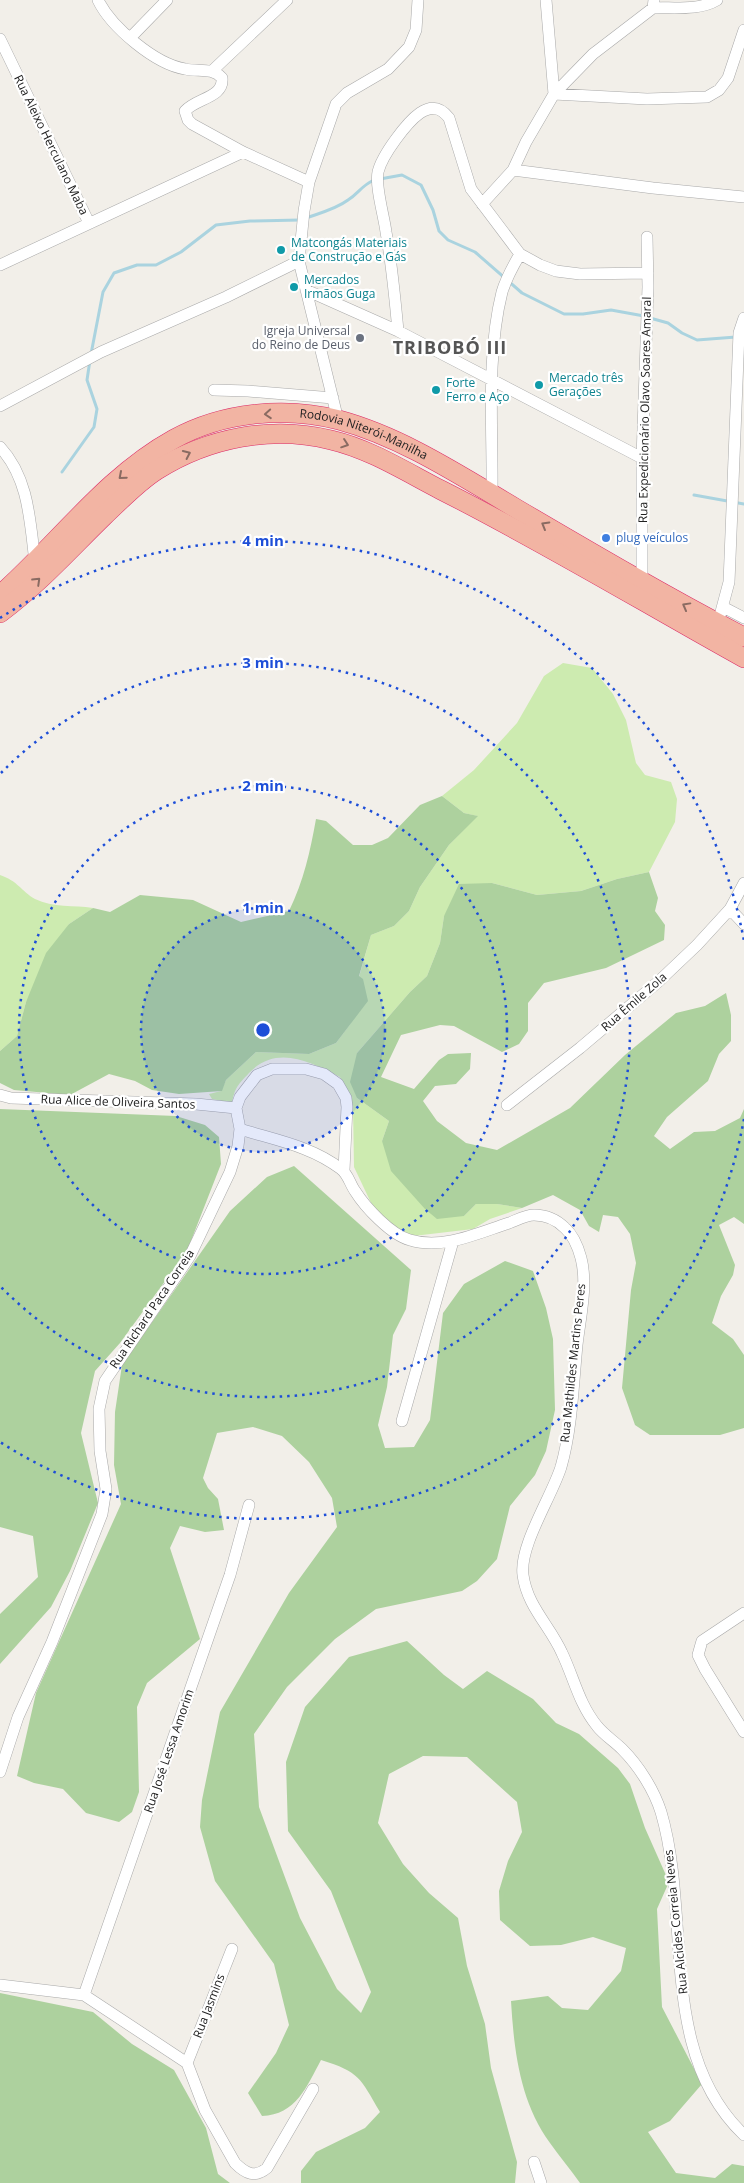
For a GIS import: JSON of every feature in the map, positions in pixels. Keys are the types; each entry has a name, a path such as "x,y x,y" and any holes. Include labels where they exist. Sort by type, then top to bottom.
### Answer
{"highway":[{"name":"Rodovia Niterói-Manilha","path":"0,595 106,490 130,469 159,448 195,428 212,423 251,415 286,413 338,420 374,432 432,460 642,582 721,615 744,637"},
{"name":"Rodovia Niterói-Manilha","path":"0,613 32,586 123,497 156,471 186,454 216,442 254,434 291,434 331,440 364,451 472,505 744,658"}],"street":[{"path":"130,38 167,0"},
{"path":"212,71 287,0"},
{"path":"338,420 299,260 304,211 310,182 336,104 347,93 388,69 409,47 416,30 418,0"},
{"path":"546,0 554,94"},
{"path":"482,204 513,170 526,142 554,94 593,54 653,4 695,7 707,5 717,0"},
{"path":"103,2 130,38 150,55 168,64 185,69 212,71 222,78 220,90 188,107 186,111 188,120 198,129 243,152 310,182"},
{"path":"554,94 647,99 707,97 719,90 728,78 744,30"},
{"name":"Rua Aleixo Herculano Maba","path":"0,39 89,223"},
{"path":"398,331 391,263 378,179 384,159 411,120 427,108 435,107 443,111 450,118 471,189 520,254 540,265 580,274 648,273"},
{"path":"0,264 243,152"},
{"path":"513,170 653,188 744,197"},
{"name":"Rua Expedicionário Olavo Soares Amaral","path":"642,582 642,458 647,334 647,238"},
{"path":"492,494 492,382 496,332 503,291 509,273 520,254"},
{"path":"0,406 101,352 226,297 299,260"},
{"path":"306,290 398,331 492,382 642,458"},
{"path":"744,318 739,338 729,582 721,615 744,618"},
{"path":"214,390 333,398"},
{"path":"0,447 15,467 24,489 29,512 35,562"},
{"name":"Rua Êmile Zola","path":"507,1106 580,1048 658,982 697,945 730,909 744,883"},
{"path":"730,909 744,924"},
{"path":"236,1108 246,1086 257,1074 272,1068 306,1070 324,1074 338,1084 346,1098 344,1170 356,1194 381,1221 400,1237 412,1241 453,1242 402,1421"},
{"name":"Rua Alice de Oliveira Santos","path":"0,1096 11,1098 196,1104 236,1108"},
{"name":"Rua Richard Paca Correia","path":"0,1772 18,1717 52,1642 102,1514 106,1489 100,1451 99,1409 105,1380 190,1256 230,1172 238,1146 240,1129 236,1108"},
{"path":"240,1129 301,1146 344,1170"},
{"name":"Rua Mathildes Martins Peres","path":"453,1242 531,1215 548,1216 564,1227 573,1238 581,1258 583,1289 570,1420 561,1468 524,1556 523,1574 536,1613"},
{"name":"Rua José Lessa Amorim","path":"84,1995 230,1575 249,1506"},
{"name":"Rua Alcides Correia Neves","path":"536,1613 553,1636 563,1655 583,1706 598,1727 626,1752 648,1784 660,1811 672,1862 686,2016 698,2062 711,2090 732,2123 744,2135"},
{"path":"744,1613 702,1641 698,1654 704,1669 744,1732"},
{"name":"Rua Jasmins","path":"187,2063 232,1950"},
{"path":"0,1985 84,1995 187,2063 205,2110 235,2163 242,2170 252,2175 260,2174 267,2168 313,2089"},
{"path":"534,2162 540,2183"}],"green space":[{"path":"563,663 592,668 613,694 626,720 636,763 645,775 671,782 677,799 675,822 649,872 617,879 581,891 537,895 492,883 444,916 440,943 427,976 410,992 357,1053 357,1098 389,1121 382,1141 464,1216 476,1204 497,1204 522,1208 490,1219 473,1229 405,1237 372,1205 354,1167 353,1107 340,1077 294,1058 271,1059 260,1064 249,1073 234,1093 232,1103 212,1099 209,1094 221,1091 226,1080 256,1052 309,1054 336,1043 351,1023 359,977 371,935 394,926 409,911 420,887 449,845 477,816 464,813 442,796 474,770 517,723 544,676"},
{"path":"442,796 464,813 478,816 449,845 420,887 409,911 394,926 371,935 359,976 363,979 368,1001 336,1043 309,1054 256,1052 226,1080 222,1091 179,1094 152,1090 135,1081 109,1074 70,1095 14,1090 0,1083 0,1051 17,1036 26,1002 46,953 69,924 93,908 110,912 140,895 193,900 241,922 289,911 306,866 316,819 326,821 353,845 372,845 388,838 420,805"},
{"path":"649,872 658,898 655,911 665,925 664,940 606,968 544,983 528,1003 528,1031 519,1044 502,1052 454,1026 440,1025 401,1035 381,1077 414,1089 439,1060 448,1054 471,1053 470,1069 456,1084 435,1086 423,1101 437,1121 466,1143 497,1150 570,1108 625,1055 676,1013 705,1006 726,993 731,1015 731,1041 719,1054 708,1081 667,1117 654,1136 670,1149 694,1132 715,1131 740,1118 744,1109 744,1224 734,1217 719,1225 735,1265 733,1275 721,1296 712,1323 733,1339 744,1355 744,1428 720,1435 650,1435 635,1425 622,1388 631,1290 636,1263 630,1234 618,1217 603,1215 599,1232 589,1226 580,1210 553,1195 522,1208 497,1204 476,1204 464,1216 437,1219 425,1209 391,1171 382,1141 389,1121 357,1098 350,1082 357,1053 410,992 427,976 440,943 444,916 459,884 492,883 537,895 581,891 617,879"},
{"path":"0,875 11,880 30,896 42,902 93,908 69,924 26,1002 17,1036 0,1051"},
{"path":"0,1109 176,1116 205,1125 219,1137 221,1164 187,1251 120,1343 95,1371 81,1433 98,1503 70,1571 51,1607 0,1664 0,1614 38,1577 33,1536 0,1527"},
{"path":"294,1166 411,1270 406,1309 393,1335 387,1387 378,1425 385,1448 414,1447 430,1420 443,1313 464,1284 505,1261 533,1271 546,1308 553,1339 555,1410 546,1451 535,1475 510,1506 497,1559 477,1581 462,1591 376,1609 335,1639 287,1687 254,1734 259,1807 300,1918 337,1989 361,2013 371,1992 331,1891 288,1831 286,1762 305,1707 349,1657 407,1641 444,1675 463,1689 487,1671 533,1699 556,1723 579,1734 618,1768 630,1784 645,1828 669,1882 657,1909 662,2007 702,2084 670,2121 648,2132 676,2173 715,2178 732,2164 744,2166 744,2183 580,2183 540,2127 525,2093 514,2039 511,2001 548,1996 562,2008 588,2010 621,1971 626,1948 593,1937 561,1945 530,1946 500,1920 499,1891 508,1861 522,1832 517,1802 467,1757 423,1756 389,1774 378,1823 403,1864 429,1893 458,1918 467,1966 485,2024 491,2068 517,2162 515,2183 301,2183 301,2171 316,2152 365,2128 380,2112 358,2078 344,2068 321,2060 305,2089 292,2105 274,2114 262,2116 248,2093 276,2053 289,2025 274,1964 215,1881 200,1827 202,1800 220,1712 289,1593 337,1527 332,1498 309,1462 282,1436 253,1427 217,1433 203,1478 208,1488 218,1499 224,1530 205,1532 180,1526 170,1548 200,1639 147,1683 137,1707 139,1792 132,1812 119,1822 86,1813 63,1789 34,1783 17,1776 36,1693 121,1504 114,1465 115,1412 122,1365 230,1211 267,1177"},
{"path":"0,1993 93,2012 132,2044 174,2070 206,2128 218,2174 230,2183 0,2183"}],"waterway":[{"path":"380,179 402,175 421,185 433,210 439,231 448,240 475,252 522,293 564,314 583,314 611,310 644,316"},
{"path":"306,218 343,203 374,180"},
{"path":"91,354 103,292 114,273 137,265 156,265 181,252 216,225 250,221 300,220"},
{"path":"650,318 668,323 682,333 697,340 736,337"},
{"path":"62,472 94,427 97,409 87,380 90,360"},
{"path":"694,495 744,504"}],"place":[{"name":"Matcongás Materiais de Construção e Gás","path":"281,250"},
{"name":"Mercados Irmãos Guga","path":"294,287"},
{"name":"Igreja Universal do Reino de Deus","path":"360,338"},
{"name":"Mercado três Gerações","path":"539,385"},
{"name":"Forte Ferro e Aço","path":"436,390"},
{"name":"plug veículos","path":"606,538"}],"district":[{"name":"TRIBOBÓ III","path":"450,348"}]}
